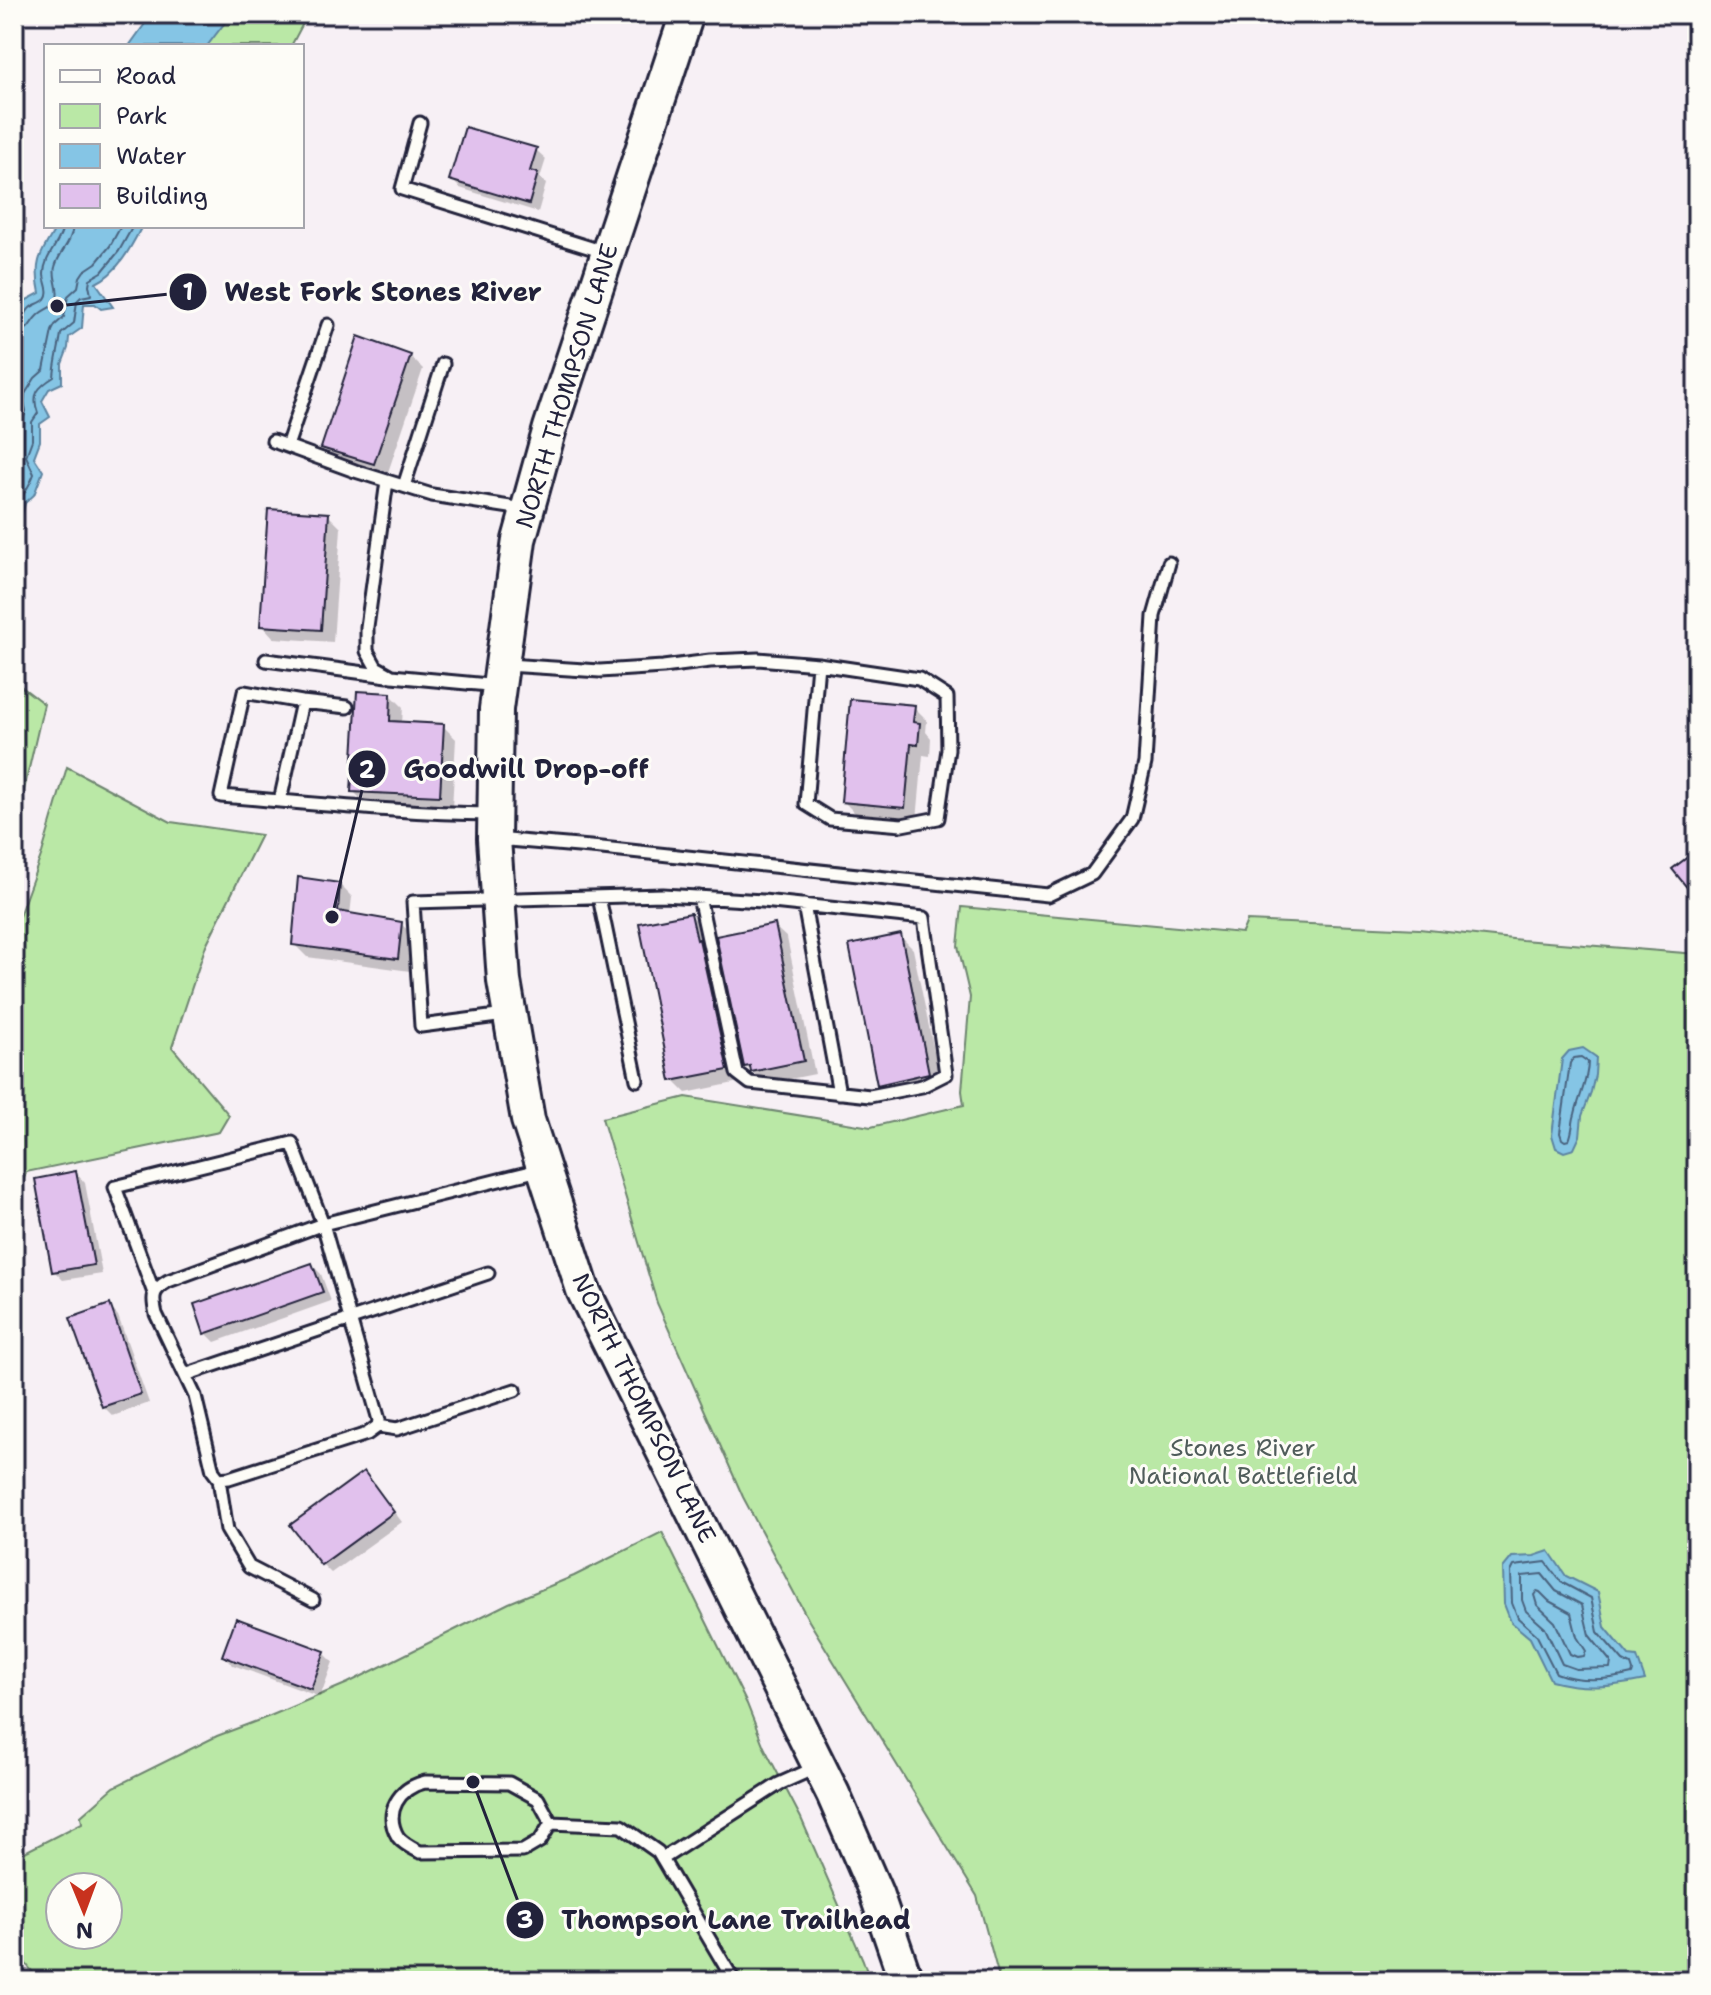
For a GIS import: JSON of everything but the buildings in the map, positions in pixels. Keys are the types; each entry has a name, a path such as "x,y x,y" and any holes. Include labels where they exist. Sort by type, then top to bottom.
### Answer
{"main road":[{"name":"NORTH THOMPSON LANE","path":"687,14 550,428 519,540 496,709 495,826 504,981 528,1120 583,1290 819,1766 876,1893 906,1981"}],"lane":[{"path":"420,123 402,189 608,253"},
{"path":"287,446 328,325"},
{"path":"404,486 443,364"},
{"path":"273,441 432,495 527,510"},
{"path":"387,481 367,627 367,651 376,667 392,676"},
{"path":"347,707 244,692 221,796 436,814 602,848 1048,895 1092,874 1132,819 1145,763 1154,616 1169,563"},
{"path":"266,660 392,676 600,671 758,659 818,664 919,679 947,697 948,749 938,818 902,825 830,819 806,804 818,664"},
{"path":"280,801 302,702"},
{"path":"510,1015 421,1026 413,902 663,895 699,897 804,905 924,918 946,1074 922,1086 870,1096 750,1083 737,1073 699,897"},
{"path":"599,897 637,1080"},
{"path":"804,905 839,1093"},
{"path":"219,1479 367,1434 378,1426 378,1411 323,1224 292,1143 115,1187 154,1293 156,1314 195,1396 213,1471 219,1479 227,1530 249,1567 313,1600"},
{"path":"154,1293 168,1281 323,1224 544,1169"},
{"path":"185,1375 488,1273"},
{"path":"378,1426 397,1429 515,1390"},
{"path":"662,1859 779,1784 819,1766"},
{"path":"509,1783 538,1799 551,1823 540,1841 523,1851 420,1852 399,1838 394,1826 394,1813 396,1800 413,1784 509,1783"},
{"path":"551,1823 621,1826 658,1852 734,1981"}],"green space":[{"path":"228,14 308,14 292,44 208,44"},
{"path":"14,681 44,704 14,833"},
{"path":"67,767 171,822 261,835 206,945 172,1047 229,1115 219,1132 26,1172 14,1211 14,930 42,853"},
{"name":"Stones River National Battlefield","path":"962,907 1242,933 1247,921 1419,929 1697,954 1697,1981 1000,1981 977,1896 809,1621 743,1497 657,1303 602,1118 686,1097 871,1127 964,1105 962,1091 970,997 958,946"},
{"path":"662,1532 801,1818 870,1981 40,1981 22,1959 14,1961 14,1851 19,1855 82,1823 81,1816 114,1787 217,1736 348,1683 509,1603 574,1576"}],"water":[{"path":"152,14 228,14 209,44 130,44"},
{"path":"56,228 141,228 117,266 96,283 113,307 101,309 95,304 84,304 82,328 69,337 62,364 62,383 49,389 42,401 50,417 40,424 40,441 34,457 43,471 34,495 25,503 20,522 21,543 15,559 20,577 14,648 14,321 23,302 40,293 38,265"},
{"path":"1583,1048 1596,1057 1595,1075 1582,1116 1580,1136 1574,1149 1564,1152 1556,1148 1552,1135 1562,1059 1569,1051"},
{"path":"1549,1551 1566,1576 1598,1592 1605,1627 1629,1656 1637,1657 1645,1680 1598,1686 1575,1686 1551,1681 1530,1638 1511,1622 1504,1604 1503,1568 1512,1557 1534,1556"}],"place":[{"name":"West Fork Stones River","path":"57,306"},
{"name":"Goodwill Drop-off","path":"332,917"},
{"name":"Thompson Lane Trailhead","path":"473,1782"}]}
